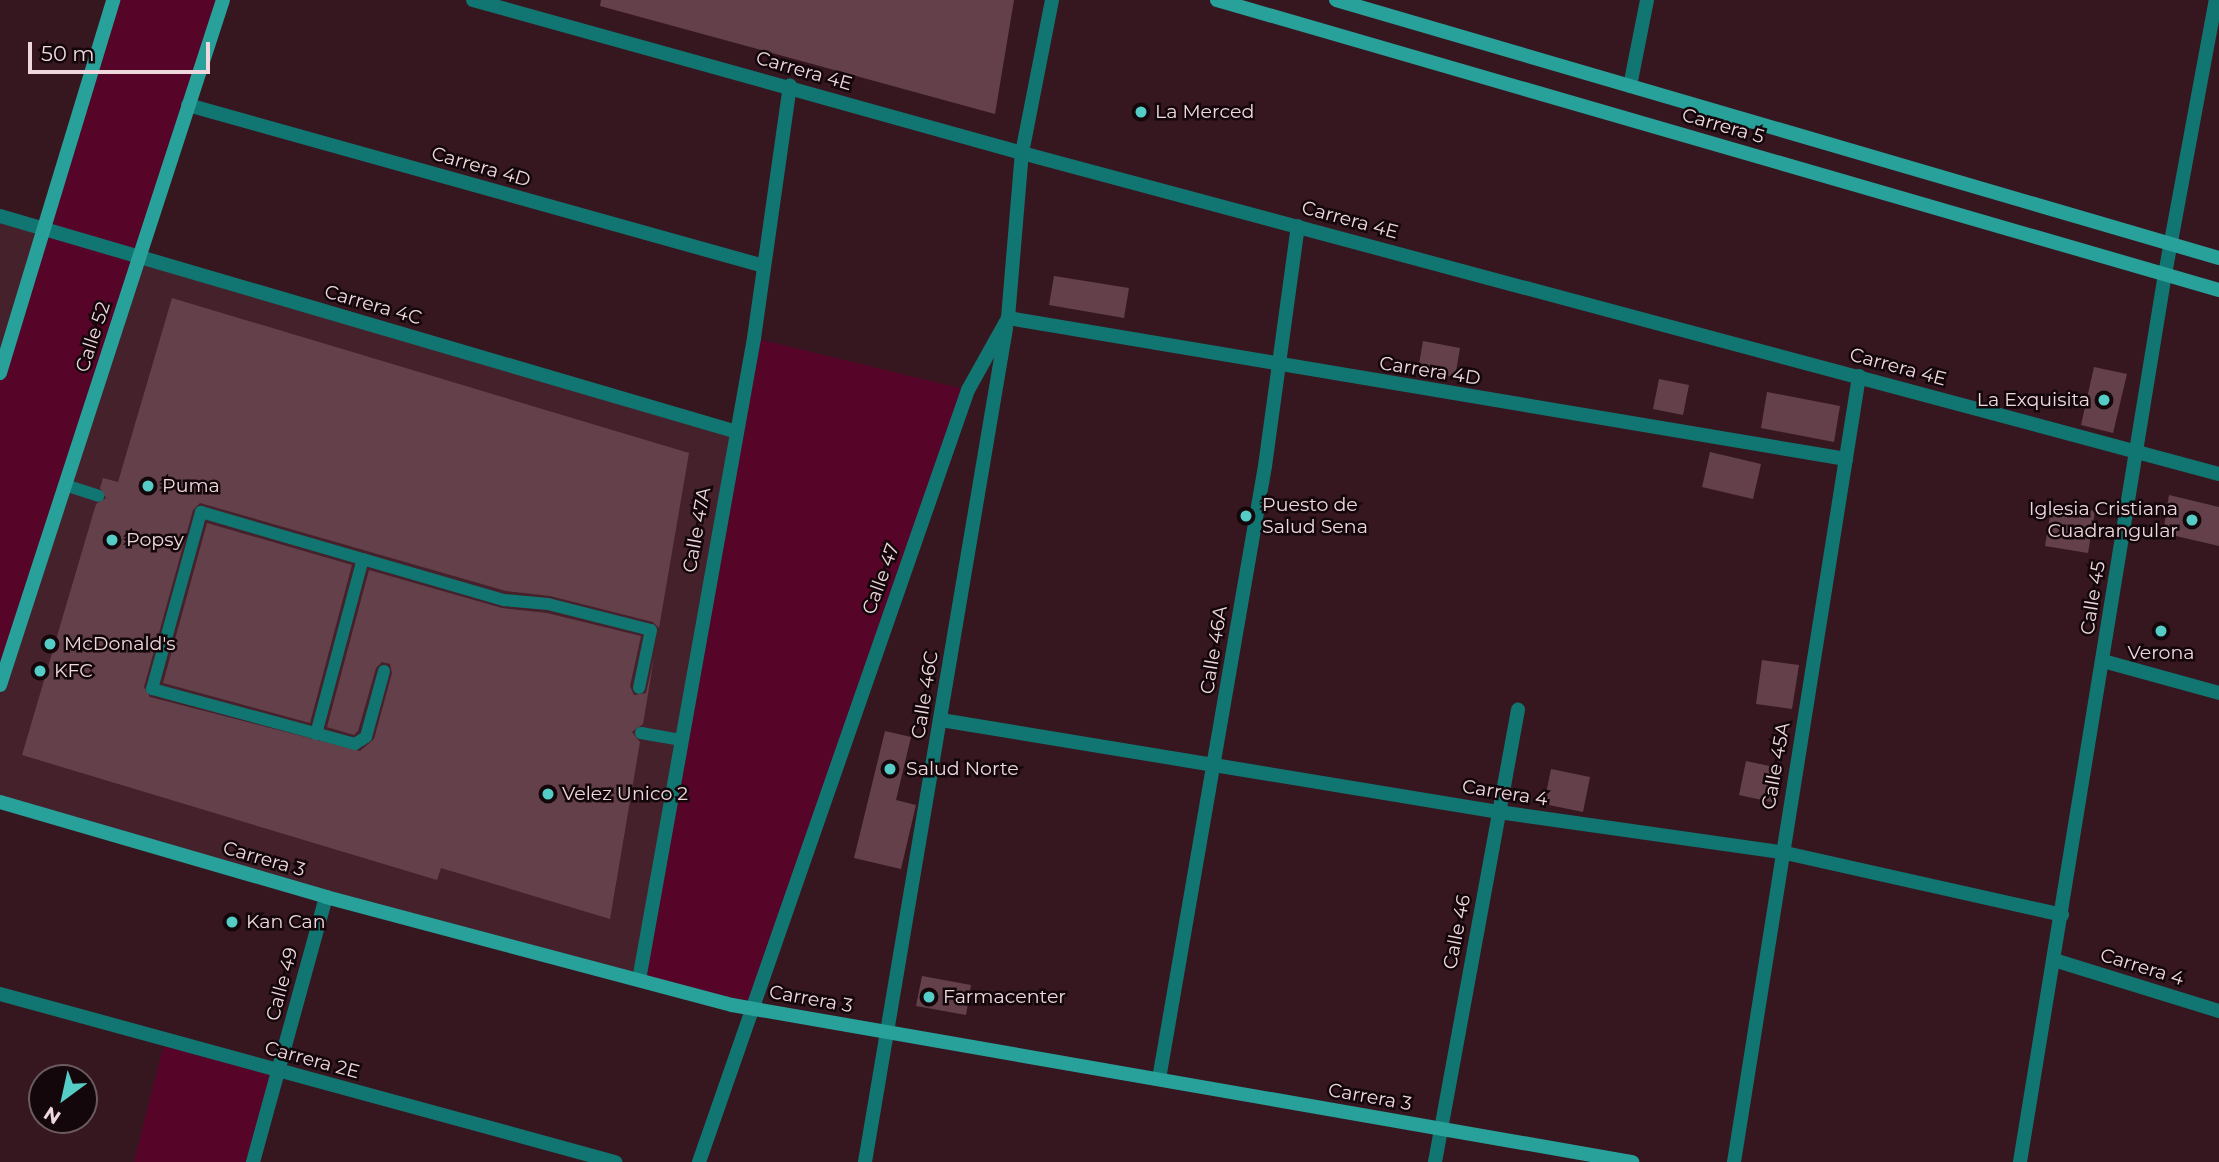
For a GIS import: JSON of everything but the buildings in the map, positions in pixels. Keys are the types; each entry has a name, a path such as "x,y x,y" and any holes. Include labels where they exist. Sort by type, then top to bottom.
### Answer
{"main road":[{"path":"0,373 113,0"},
{"name":"Calle 52","path":"0,685 223,0"},
{"name":"Carrera 5","path":"1217,0 2219,290"},
{"name":"Carrera 5","path":"1336,0 2219,258"},
{"name":"Carrera 3","path":"0,802 326,897 749,1008 1632,1162"}],"street":[{"name":"Carrera 4E","path":"473,0 790,86 1022,153 2219,474"},
{"name":"Calle 47","path":"699,1162 749,1008 968,390 1008,318 1022,153 1052,0"},
{"path":"1630,86 1647,0"},
{"name":"Calle 45","path":"2020,1162 2165,274 2216,0"},
{"name":"Calle 47A","path":"639,981 764,266 790,86"},
{"name":"Carrera 4D","path":"188,105 764,266"},
{"name":"Carrera 4C","path":"0,216 734,431"},
{"name":"Calle 46A","path":"1159,1079 1215,764 1280,366 1298,226"},
{"name":"Carrera 4D","path":"1008,318 1280,366 1846,459"},
{"name":"Calle 46C","path":"866,1162 1008,318"},
{"name":"Calle 45A","path":"1734,1162 1781,852 1859,376"},
{"path":"2103,661 2219,694"},
{"name":"Calle 46","path":"1434,1162 1518,709"},
{"name":"Carrera 4","path":"941,720 1499,812 1781,852 2062,915"},
{"name":"Calle 49","path":"253,1162 326,897"},
{"name":"Carrera 4","path":"2054,960 2219,1011"},
{"name":"Carrera 2E","path":"0,994 615,1162"}],"lane":[{"path":"65,485 98,496"},
{"path":"384,671 362,743 316,734 152,689 201,512 504,600 548,604 651,630 639,688"},
{"path":"316,734 363,559"},
{"path":"641,733 680,740"}],"shaded area":[{"path":"113,0 223,0 0,685 0,373"},
{"path":"0,216 42,228 0,373"},
{"path":"139,257 734,431 639,980 0,802 0,685"},
{"path":"754,338 968,390 749,1008 639,980"},
{"path":"165,1040 278,1071 253,1162 134,1162"}],"place":[{"name":"La Merced","path":"1141,112"},
{"name":"La Exquisita","path":"2104,400"},
{"name":"Puma","path":"148,486"},
{"name":"Puesto de Salud Sena","path":"1246,516"},
{"name":"Iglesia Cristiana Cuadrangular","path":"2192,520"},
{"name":"Popsy","path":"112,540"},
{"name":"Verona","path":"2161,631"},
{"name":"McDonald's","path":"50,644"},
{"name":"KFC","path":"40,671"},
{"name":"Salud Norte","path":"890,769"},
{"name":"Velez Unico 2","path":"548,794"},
{"name":"Kan Can","path":"232,922"},
{"name":"Farmacenter","path":"929,997"}]}
